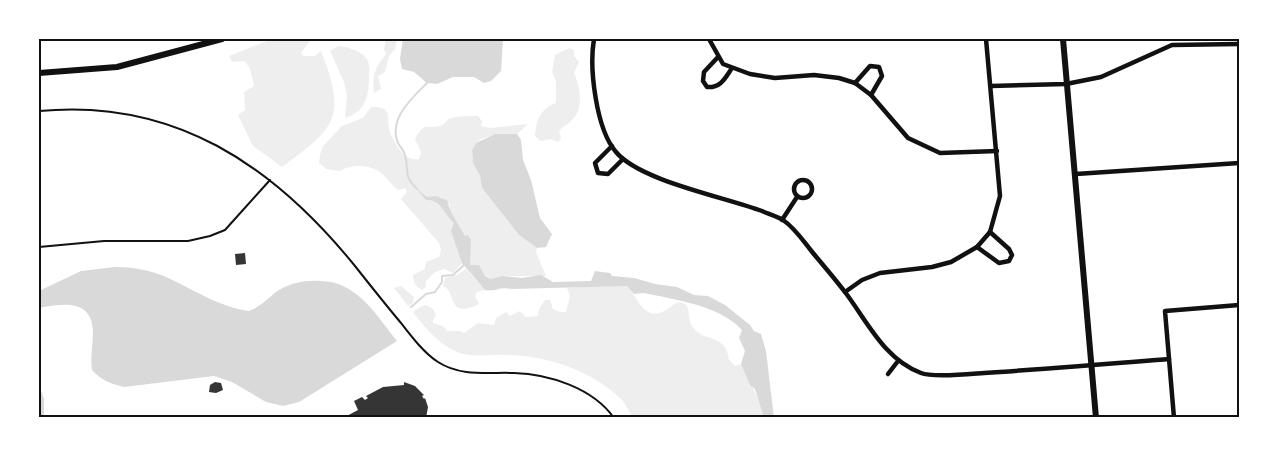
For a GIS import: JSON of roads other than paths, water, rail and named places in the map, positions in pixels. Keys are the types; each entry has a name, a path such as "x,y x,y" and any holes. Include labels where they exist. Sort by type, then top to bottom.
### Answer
{"main road":[{"path":"39,73 117,67 222,39"},
{"path":"1063,39 1096,418"}],"street":[{"path":"594,39 597,108 612,146 623,159 659,178 751,207 783,220 796,231 845,292 883,346 898,361 923,374 960,375 1169,359"},
{"path":"709,39 723,64 750,74 776,78 814,75 839,78 855,84 871,95 908,138 922,146 940,153 997,152"},
{"path":"845,292 862,280 880,273 951,262 978,247 990,232 1000,196 986,39"},
{"path":"991,86 1066,84 1101,77 1172,45 1239,45"},
{"path":"718,57 704,72 703,81 707,87 715,88 722,83 732,68"},
{"path":"855,84 870,66 879,67 882,76 871,95"},
{"path":"612,146 595,163 597,173 608,174 623,159"},
{"path":"1076,174 1239,163"},
{"path":"801,180 808,182 812,188 810,195 804,198 797,197 794,191 795,184 801,180"},
{"path":"783,220 797,197"},
{"path":"978,247 999,263 1009,261 1012,255 1009,249 990,232"},
{"path":"1174,418 1165,310 1239,305"},
{"path":"888,374 898,361"}],"lane":[{"path":"39,111 60,109 114,112 171,124 215,143 260,171 312,218 339,247 415,340 438,362 461,371 549,376 578,388 609,411 614,418"},
{"path":"39,248 104,241 188,241 210,236 225,230 270,180"}],"waterway":[{"path":"417,189 408,176 404,153 398,143 396,126 403,110 427,83 426,80"},
{"path":"411,307 426,294 435,292 442,282 442,276 453,275 464,265"}]}
